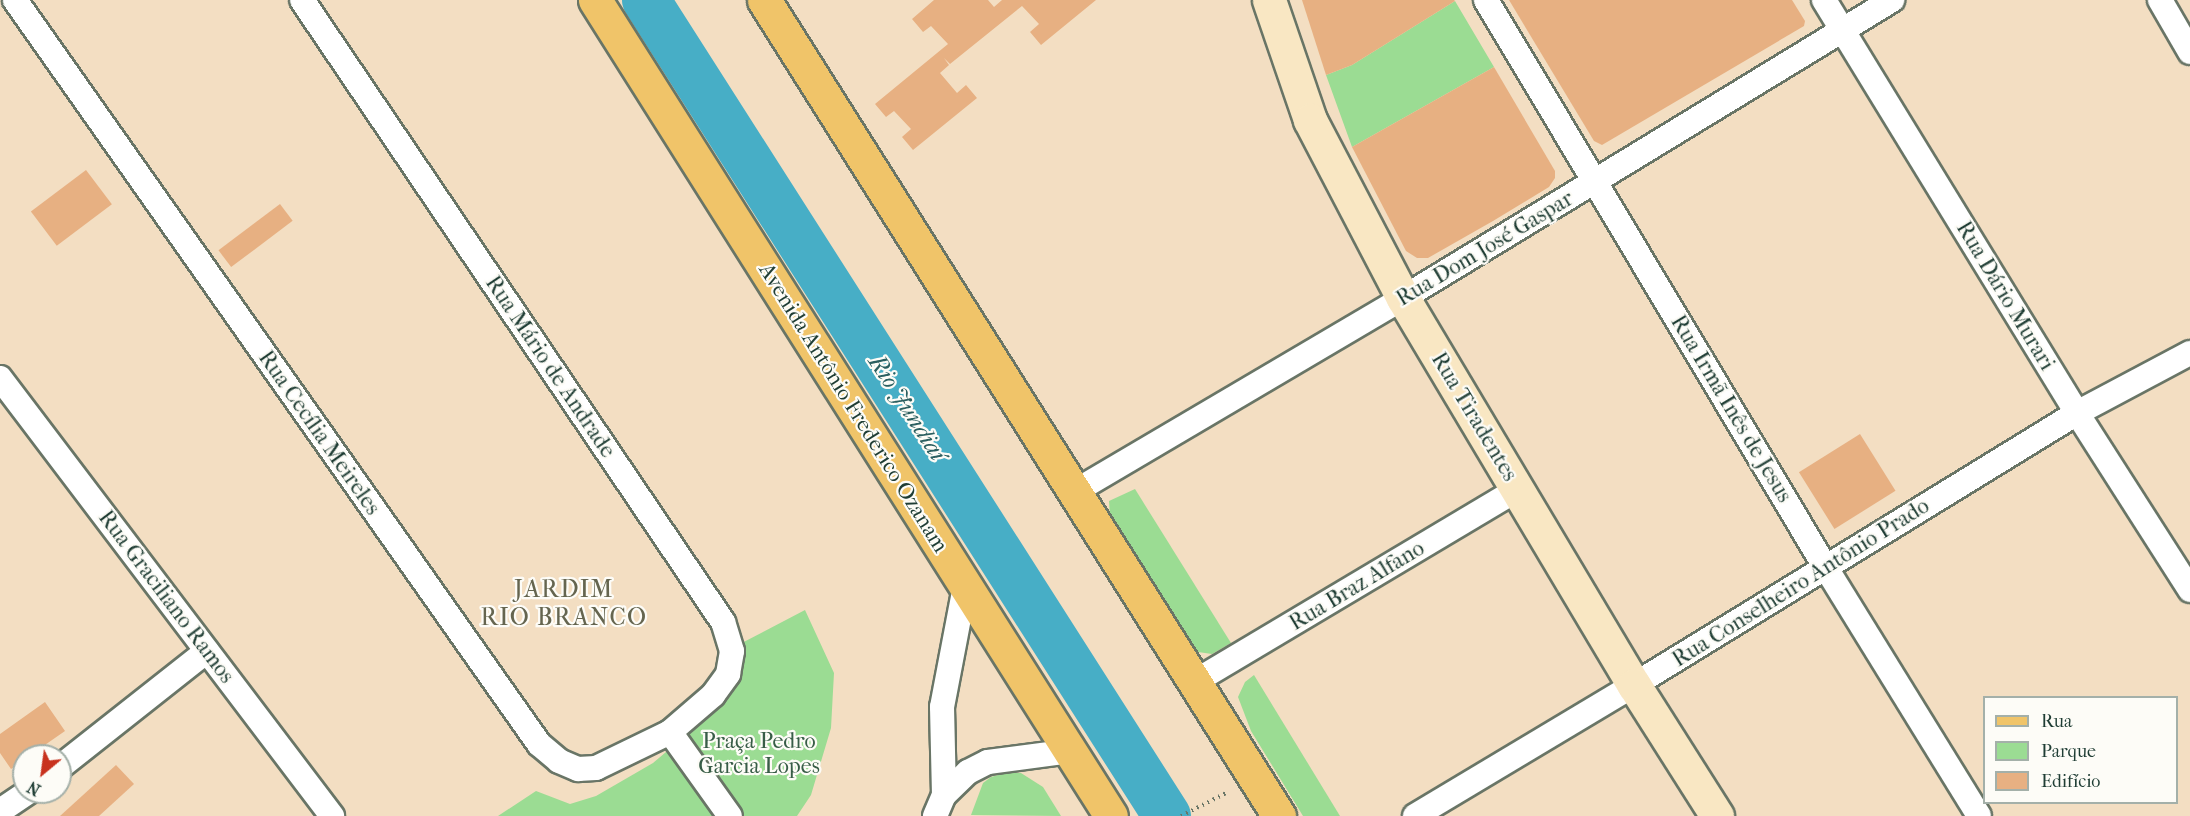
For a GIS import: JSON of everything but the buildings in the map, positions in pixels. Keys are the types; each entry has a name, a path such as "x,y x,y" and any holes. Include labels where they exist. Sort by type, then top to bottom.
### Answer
{"main road":[{"name":"Avenida Antônio Frederico Ozanam","path":"595,0 1111,816"},
{"path":"764,0 1196,681 1278,816"}],"street":[{"path":"0,8 14,0"},
{"name":"Rua Cecília Meireles","path":"14,0 539,744 559,761 578,769 596,768 670,732"},
{"name":"Rua Mário de Andrade","path":"302,0 723,622 732,651 728,674 713,695 670,732"},
{"name":"Rua Tiradentes","path":"1269,0 1310,120 1403,298 1634,685 1717,816"},
{"name":"Rua Irmã Inês de Jesus","path":"1486,0 1826,568 1979,816"},
{"name":"Rua Dário Murari","path":"1824,0 2077,413 2186,579"},
{"name":"Rua Dom José Gaspar","path":"1074,492 1403,298 1892,0"},
{"path":"2160,0 2190,52"},
{"name":"Rua Conselheiro Antônio Prado","path":"1415,816 1634,685 2077,413 2190,352"},
{"name":"Rua Graciliano Ramos","path":"0,378 332,816"},
{"name":"Rua Braz Alfano","path":"1196,681 1518,490"},
{"path":"940,805 942,707 965,586"},
{"path":"72,757 207,651"},
{"path":"670,732 730,816"},
{"path":"940,805 968,771 988,762 1070,751"}],"path":[{"path":"1181,816 1214,800"}],"green space":[{"path":"1455,1 1494,67 1352,147 1326,75 1352,65"},
{"path":"1135,489 1231,643 1212,654 1198,652 1110,516 1109,501"},
{"name":"Praça Pedro Garcia Lopes","path":"805,610 834,673 831,728 811,795 797,816 498,816 536,791 570,804 596,796 653,763 711,714 736,646"},
{"path":"1254,675 1340,816 1303,816 1251,731 1238,697 1245,682"},
{"path":"1005,773 1021,773 1043,787 1061,816 971,815 983,783 991,777"}],"waterway":[{"name":"Rio Jundiaí","path":"646,0 1167,816"}],"district":[{"name":"JARDIM RIO BRANCO","path":"564,604"}]}
